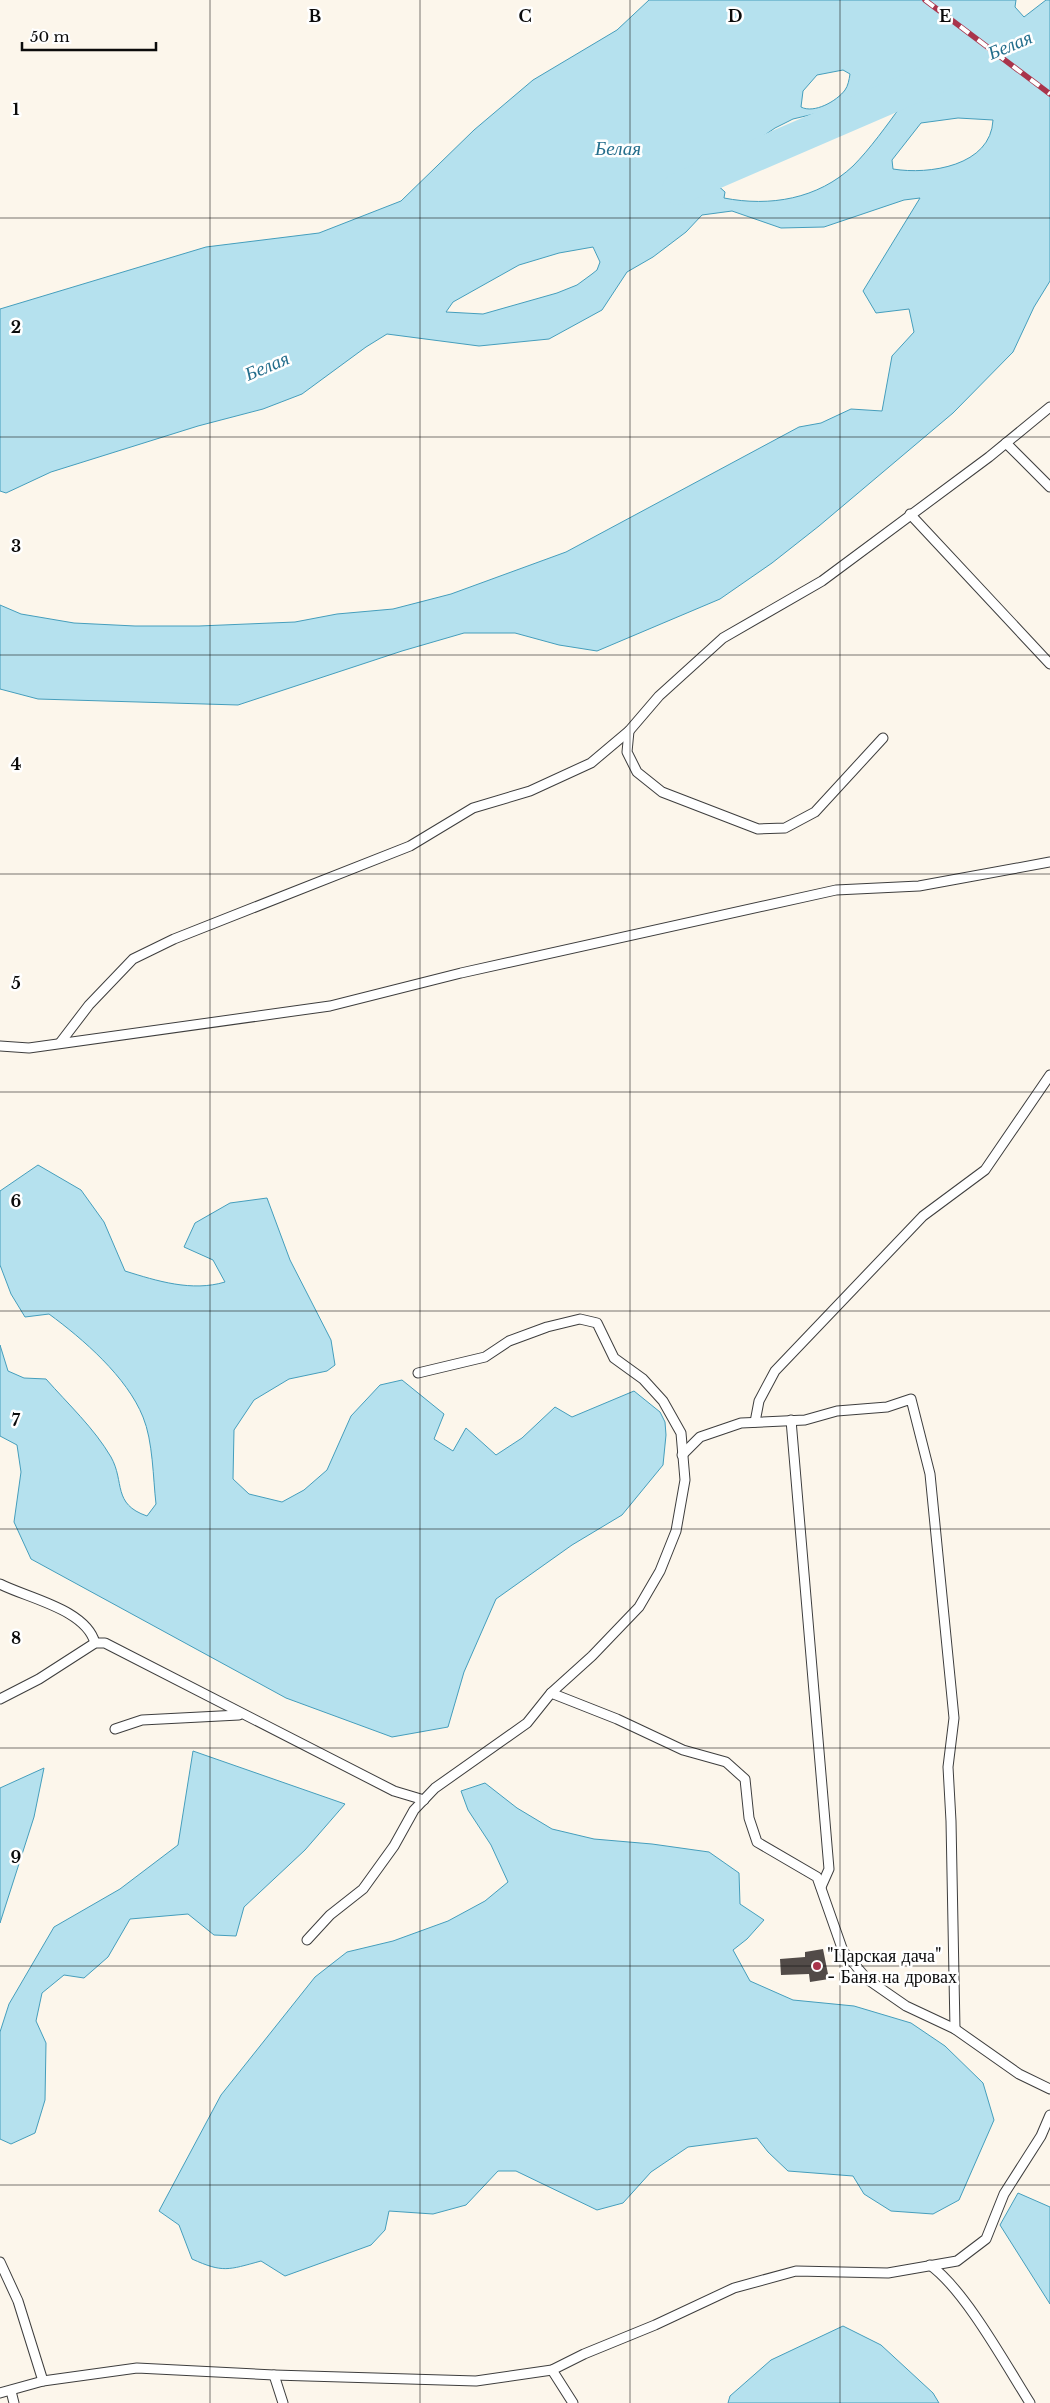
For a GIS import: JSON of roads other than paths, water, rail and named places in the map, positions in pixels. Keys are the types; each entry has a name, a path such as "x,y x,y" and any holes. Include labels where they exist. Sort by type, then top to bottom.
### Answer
{"lane":[{"path":"60,1043 88,1005 133,959 174,939 410,846 474,808 530,792 591,763 629,731 659,696 723,638 822,581 896,528 910,514 1006,443 1050,407"},
{"path":"1006,443 1050,486"},
{"path":"910,514 1050,664"},
{"path":"629,731 627,752 637,772 662,792 758,829 785,828 815,812 883,738"},
{"path":"0,1046 29,1048 330,1006 461,973 836,890 919,886 1050,862"},
{"path":"755,1422 759,1401 775,1372 923,1216 985,1170 1050,1075"},
{"path":"307,1940 330,1915 363,1889 394,1846 414,1810 436,1788 527,1724 551,1693 592,1656 639,1607 660,1571 676,1531 685,1480 681,1433 663,1401 643,1379 614,1358 597,1322 580,1319 547,1327 509,1341 485,1357 418,1373"},
{"path":"682,1455 700,1438 740,1423 805,1420 837,1411 887,1407 911,1399 930,1474 954,1718 948,1766 952,1830 955,2029"},
{"path":"791,1420 829,1869 821,1888"},
{"path":"0,1584 38,1598 73,1617 92,1633 95,1643"},
{"path":"0,1699 39,1679 95,1643 105,1643 394,1791 424,1800"},
{"path":"551,1693 617,1718 683,1750 726,1762 745,1779 749,1818 756,1842 817,1877 843,1951 867,1979 906,2006 955,2029 1020,2074 1050,2089"},
{"path":"115,1729 142,1720 242,1714"},
{"path":"0,2393 43,2381 137,2368 274,2375 476,2381 552,2370 734,2288 796,2271 888,2273 957,2261 986,2239 1004,2194 1041,2136 1050,2114"},
{"path":"0,2262 18,2301 43,2381"},
{"path":"930,2265 943,2274 979,2323 1030,2403"},
{"path":"552,2370 573,2403"},
{"path":"274,2375 282,2403"},
{"path":"11,2391 14,2403"}],"water":[{"name":"Белая","path":"649,0 1016,0 1015,7 1024,17 1046,0 1050,0 1050,281 1034,307 1013,352 953,413 819,526 772,563 720,599 597,651 559,645 515,633 464,633 402,651 238,705 38,699 0,689 0,605 21,614 74,623 135,626 199,626 295,622 337,614 393,609 451,594 566,552 799,427 821,423 851,409 882,411 892,356 914,332 909,309 876,313 863,291 920,198 904,200 824,227 781,228 732,211 702,215 686,232 653,257 627,272 602,310 549,339 479,346 387,334 302,394 263,409 198,426 51,472 6,493 0,491 0,309 206,247 319,233 401,201 474,130 533,80 617,30","holes":["843,70 850,74 848,85 837,98 819,108 806,109 801,107 803,91 817,75","897,85 901,106 866,152 839,177 825,186 793,198 776,201 741,201 724,198 725,192 715,183 718,167 775,128 793,119 839,108","958,118 993,120 990,136 982,148 956,164 924,170 908,171 893,169 892,160 921,123","593,247 600,262 597,270 577,285 557,293 483,314 446,312 453,302 519,265 559,253"]},
{"path":"38,1165 81,1190 104,1222 125,1271 187,1286 213,1285 225,1282 213,1260 184,1247 195,1223 230,1203 267,1198 290,1260 331,1340 335,1365 327,1371 289,1379 254,1400 234,1430 233,1479 249,1494 282,1502 304,1490 327,1470 351,1416 380,1385 402,1380 444,1414 434,1439 453,1451 466,1428 496,1455 522,1438 555,1407 572,1417 634,1391 660,1412 665,1422 666,1435 663,1465 622,1515 572,1545 496,1599 464,1672 448,1727 392,1737 286,1698 31,1559 14,1522 21,1472 17,1445 0,1436 0,1345 8,1371 24,1378 46,1379 97,1436 111,1457 124,1499 129,1505 147,1516 156,1504 149,1437 136,1402 103,1360 76,1335 49,1314 25,1317 11,1294 0,1265 0,1191"},
{"path":"193,1751 345,1804 305,1850 244,1907 236,1936 214,1935 188,1914 130,1919 108,1957 84,1978 64,1975 42,1993 36,2021 46,2043 45,2100 35,2133 11,2144 0,2139 0,2032 9,2004 54,1927 120,1889 178,1845"},
{"path":"44,1768 34,1817 0,1923 0,1788"},
{"path":"485,1783 517,1808 552,1829 594,1839 652,1844 709,1852 739,1873 740,1904 764,1920 747,1939 733,1950 750,1981 793,2000 854,2006 911,2023 945,2046 983,2083 994,2120 959,2200 933,2214 891,2211 864,2194 853,2176 788,2171 768,2152 757,2138 688,2147 651,2172 623,2203 597,2210 516,2171 498,2171 466,2205 433,2214 389,2211 385,2230 371,2245 285,2276 261,2261 226,2269 192,2259 179,2225 159,2211 221,2095 315,1977 347,1952 393,1941 448,1921 485,1901 508,1882 491,1845 468,1810 461,1791"},
{"path":"1018,2193 1050,2207 1050,2304 1000,2225"},
{"path":"843,2326 881,2345 933,2393 939,2403 728,2403 730,2396 771,2360"}],"waterway":[{"name":"Белая","path":"678,189 940,76"}],"railway":[{"path":"925,0 1050,94"}],"place":[{"name":"\"Царская дача\" - Баня на дровах","path":"817,1966"}]}
